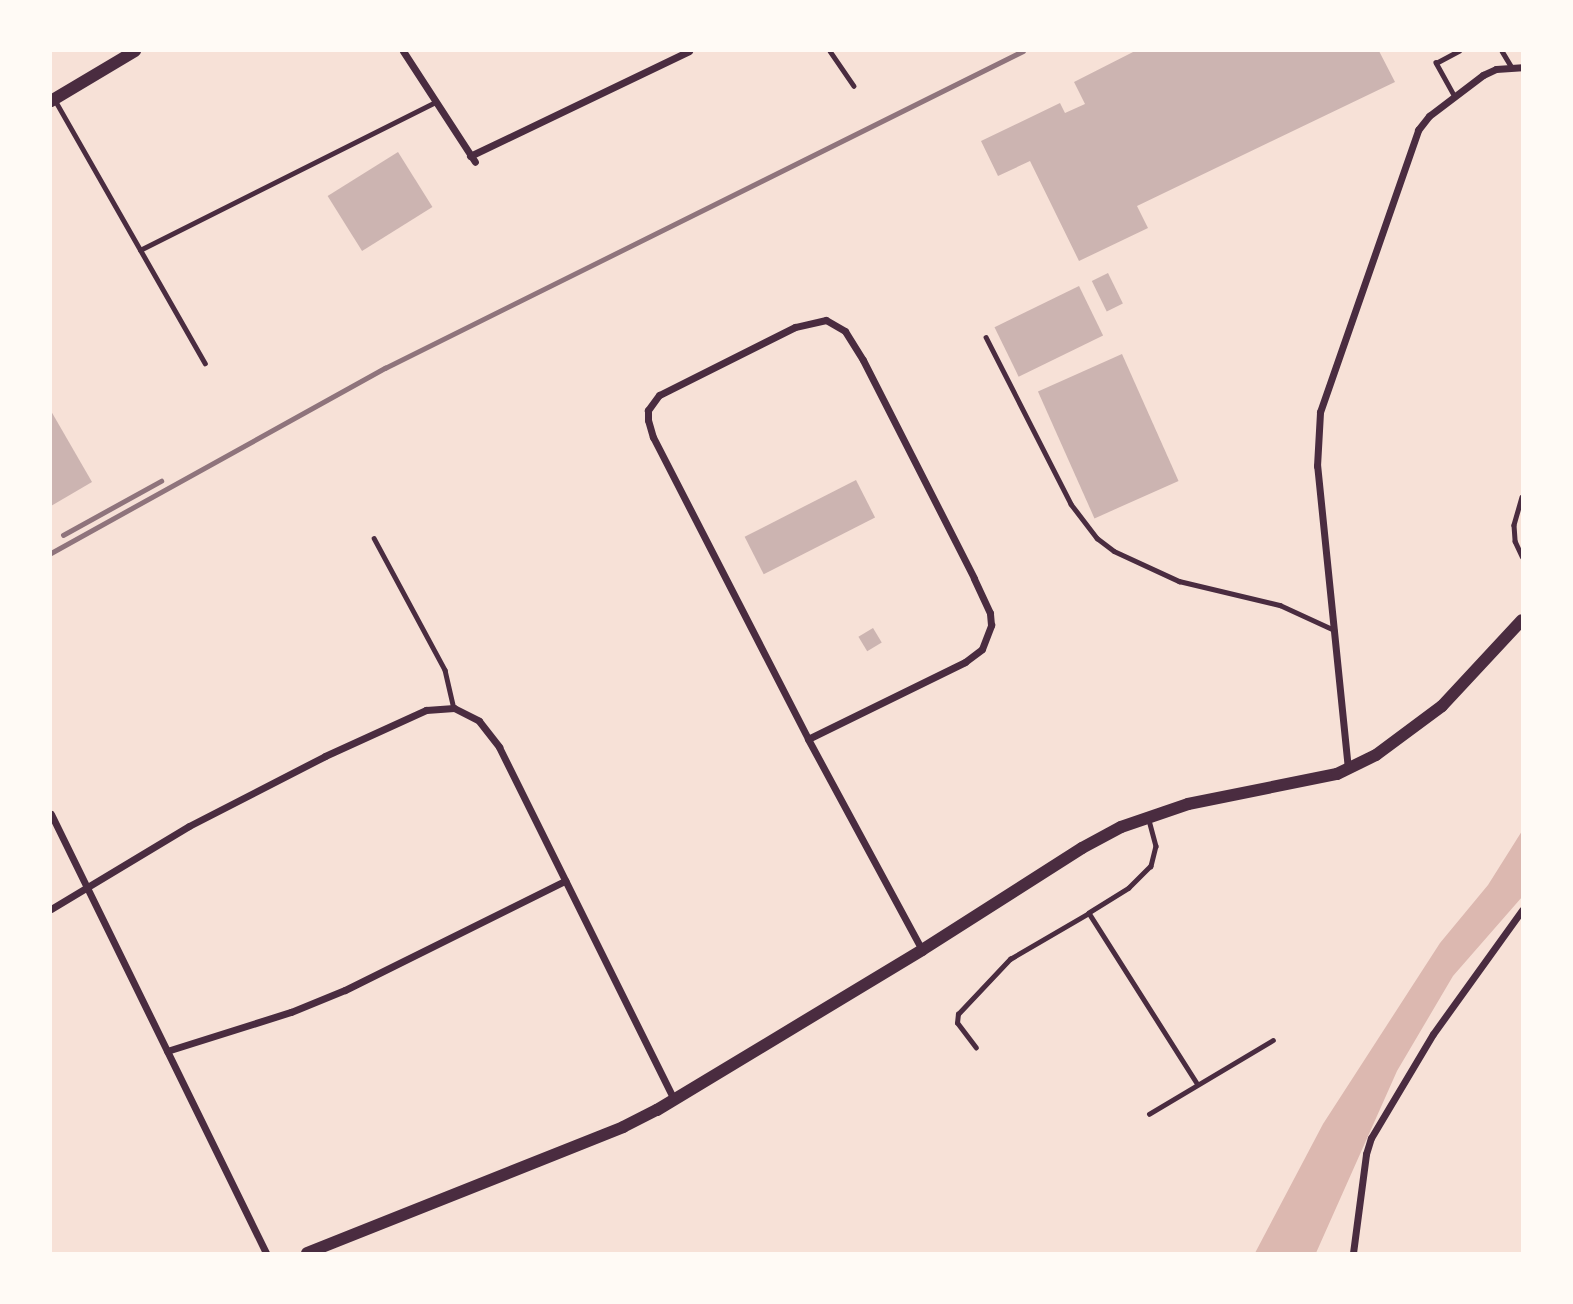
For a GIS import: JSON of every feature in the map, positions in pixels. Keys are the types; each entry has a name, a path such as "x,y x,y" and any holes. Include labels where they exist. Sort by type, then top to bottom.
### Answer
{"main road":[{"path":"53,100 135,51"},
{"path":"307,1253 623,1127 674,1100 922,950 1082,848 1148,816 1188,804 1304,783 1348,769 1402,738 1442,706 1522,620"}],"street":[{"path":"403,51 472,159 689,51"},
{"path":"1348,769 1317,466 1320,412 1412,143 1429,116 1483,75 1511,66 1522,67"},
{"path":"808,739 965,662 982,649 989,637 990,613 845,331 837,324 815,320 794,327 707,370 652,401 648,420 653,437 808,739 922,950"},
{"path":"51,909 218,810 325,756 426,710 454,708 480,720 489,731 674,1100"},
{"path":"51,814 266,1253"},
{"path":"167,1051 243,1029 345,990 565,881"},
{"path":"1353,1253 1366,1154 1371,1138 1433,1034 1522,910"}],"lane":[{"path":"830,51 854,86"},
{"path":"1454,96 1436,63 1459,51"},
{"path":"1502,51 1511,66"},
{"path":"53,100 205,363"},
{"path":"140,250 435,102"},
{"path":"986,337 1071,504 1097,538 1114,551 1179,581 1280,605 1335,631"},
{"path":"1522,497 1514,525 1515,541 1522,556"},
{"path":"374,538 445,670 454,708"},
{"path":"976,1048 957,1023 958,1014 1010,959 1129,888 1151,866 1156,846 1148,816"},
{"path":"1089,913 1197,1083"},
{"path":"1149,1114 1273,1040"}],"shaded area":[{"path":"1522,831 1522,897 1453,976 1397,1071 1316,1253 1255,1253 1323,1124 1440,943 1488,885"}],"building":[{"path":"1135,51 1379,51 1395,82 1137,206 1148,228 1079,261 1030,161 998,176 981,141 1060,103 1065,113 1085,104 1074,82"},
{"path":"398,152 432,207 362,251 328,196"},
{"path":"1108,273 1123,304 1107,311 1092,281"},
{"path":"1079,286 1103,335 1019,377 995,327"},
{"path":"1122,354 1179,481 1094,518 1038,391"},
{"path":"51,411 92,482 51,506"},
{"path":"856,480 875,517 764,574 745,537"},
{"path":"873,628 882,643 867,651 858,637"}],"railway":[{"path":"51,553 385,368 1023,51"},
{"path":"63,535 161,481"}]}
